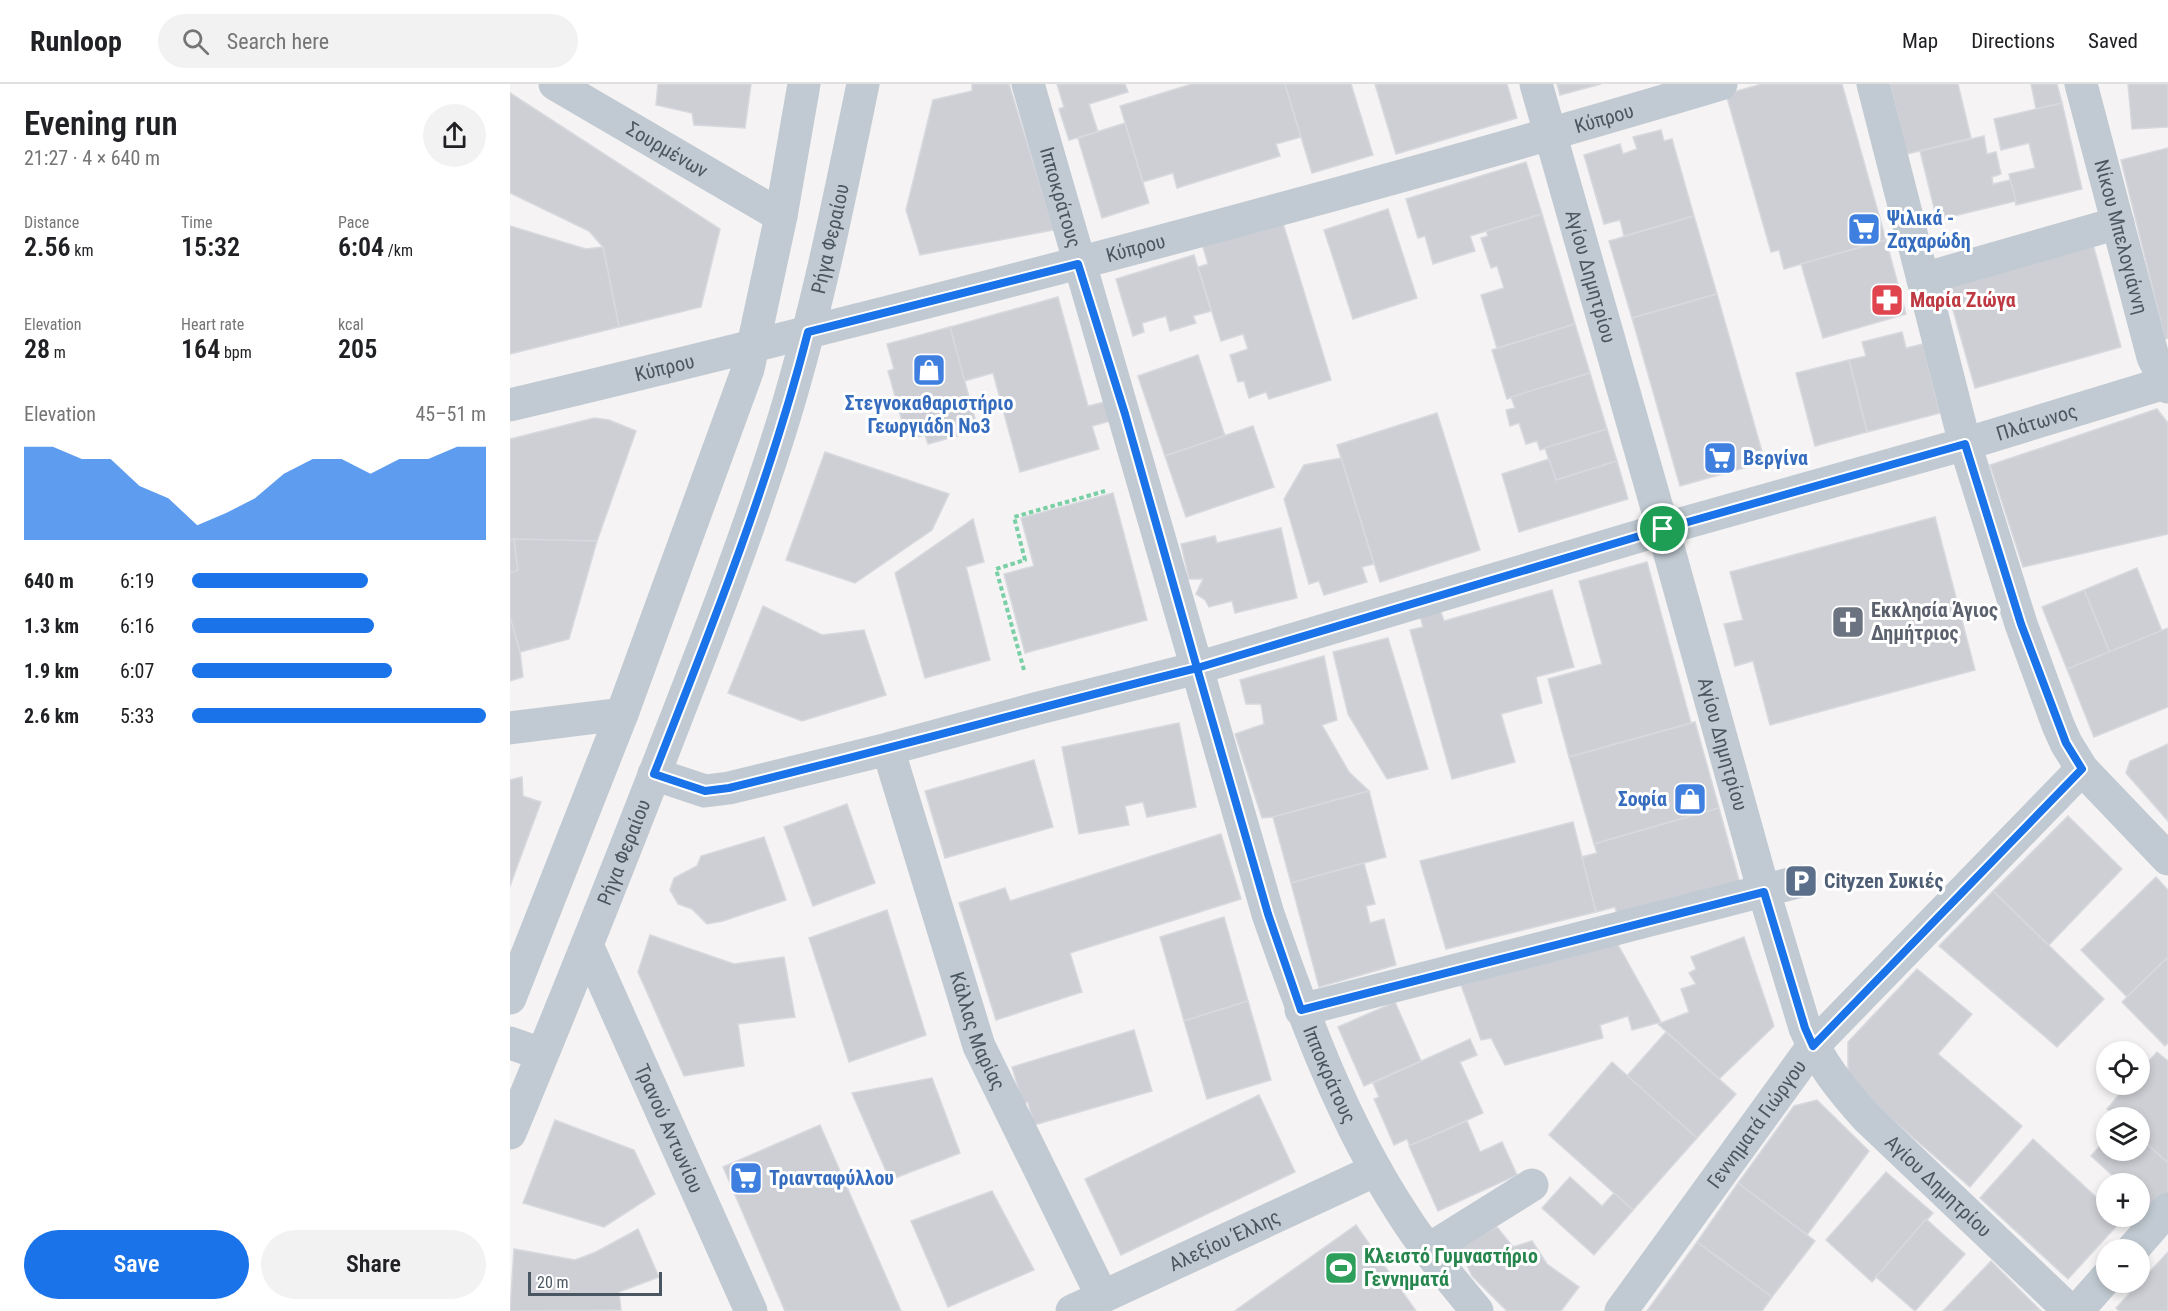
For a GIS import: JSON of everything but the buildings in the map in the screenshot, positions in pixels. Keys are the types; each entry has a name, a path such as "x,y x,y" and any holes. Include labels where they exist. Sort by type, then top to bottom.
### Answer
{"street":[{"name":"Σουρμένων","path":"555,84 782,216"},
{"path":"510,998 622,714 720,450 754,346 782,216 804,84"},
{"name":"Ρήγα Φεραίου","path":"510,1133 587,945 749,525 786,413 808,332 863,84"},
{"name":"Ιπποκράτους","path":"1028,84 1078,264 1143,479 1268,914 1301,1010 1337,1095 1376,1170 1402,1214 1477,1311"},
{"name":"Αγίου Δημητρίου","path":"1536,84 1764,892 1805,1028 1813,1046 1837,1085 1866,1117 2070,1311"},
{"name":"Κύπρου","path":"510,405 1078,264 1551,135 1721,84"},
{"path":"1873,84 1965,444 2021,624 2066,743 2082,769 2168,859"},
{"name":"Νίκου Μπελογιάννη","path":"2081,84 2153,357 2167,384"},
{"path":"1923,279 2118,223"},
{"name":"Πλάτωνος","path":"654,774 705,791 729,788 888,749 1197,668 1663,529 1965,444 2167,384"},
{"path":"510,728 622,714"},
{"name":"Κάλλας Μαρίας","path":"888,749 979,1046 1102,1296"},
{"name":"Γεννηματά Γιώργου","path":"1621,1311 1813,1046 2082,769"},
{"path":"1301,1010 1801,881"},
{"name":"Τρανού Αντωνίου","path":"587,945 751,1311"},
{"path":"510,1043 542,1054"},
{"name":"Αλεξίου Έλλης","path":"1072,1311 1376,1170"},
{"path":"1428,1250 1532,1185"},
{"path":"2142,1239 2168,1209"},
{"path":"2077,1311 2096,1289"}],"path":[{"path":"1035,709 996,569 1025,560 1014,517 1143,479"}],"place":[{"name":"Ψιλικά - Ζαχαρώδη","path":"1864,229"},
{"name":"Μαρία Ζιώγα","path":"1887,300"},
{"name":"Στεγνοκαθαριστήριο Γεωργιάδη Νο3","path":"929,370"},
{"name":"Βεργίνα","path":"1720,458"},
{"name":"Εκκλησία Άγιος Δημήτριος","path":"1848,622"},
{"name":"Σοφία","path":"1690,799"},
{"name":"Cityzen Συκιές","path":"1801,881"},
{"name":"Τριανταφύλλου","path":"746,1178"},
{"name":"Κλειστό Γυμναστήριο Γεννηματά","path":"1341,1268"}],"route":[{"path":"1663,529 1197,668 1125,414 1078,264 808,332 786,413 749,525 654,774 694,789 705,791 729,788 1197,668 1268,914 1301,1010 1764,892 1805,1028 1813,1046 2082,769 2058,725 2021,624 1965,444 1663,529"}]}
